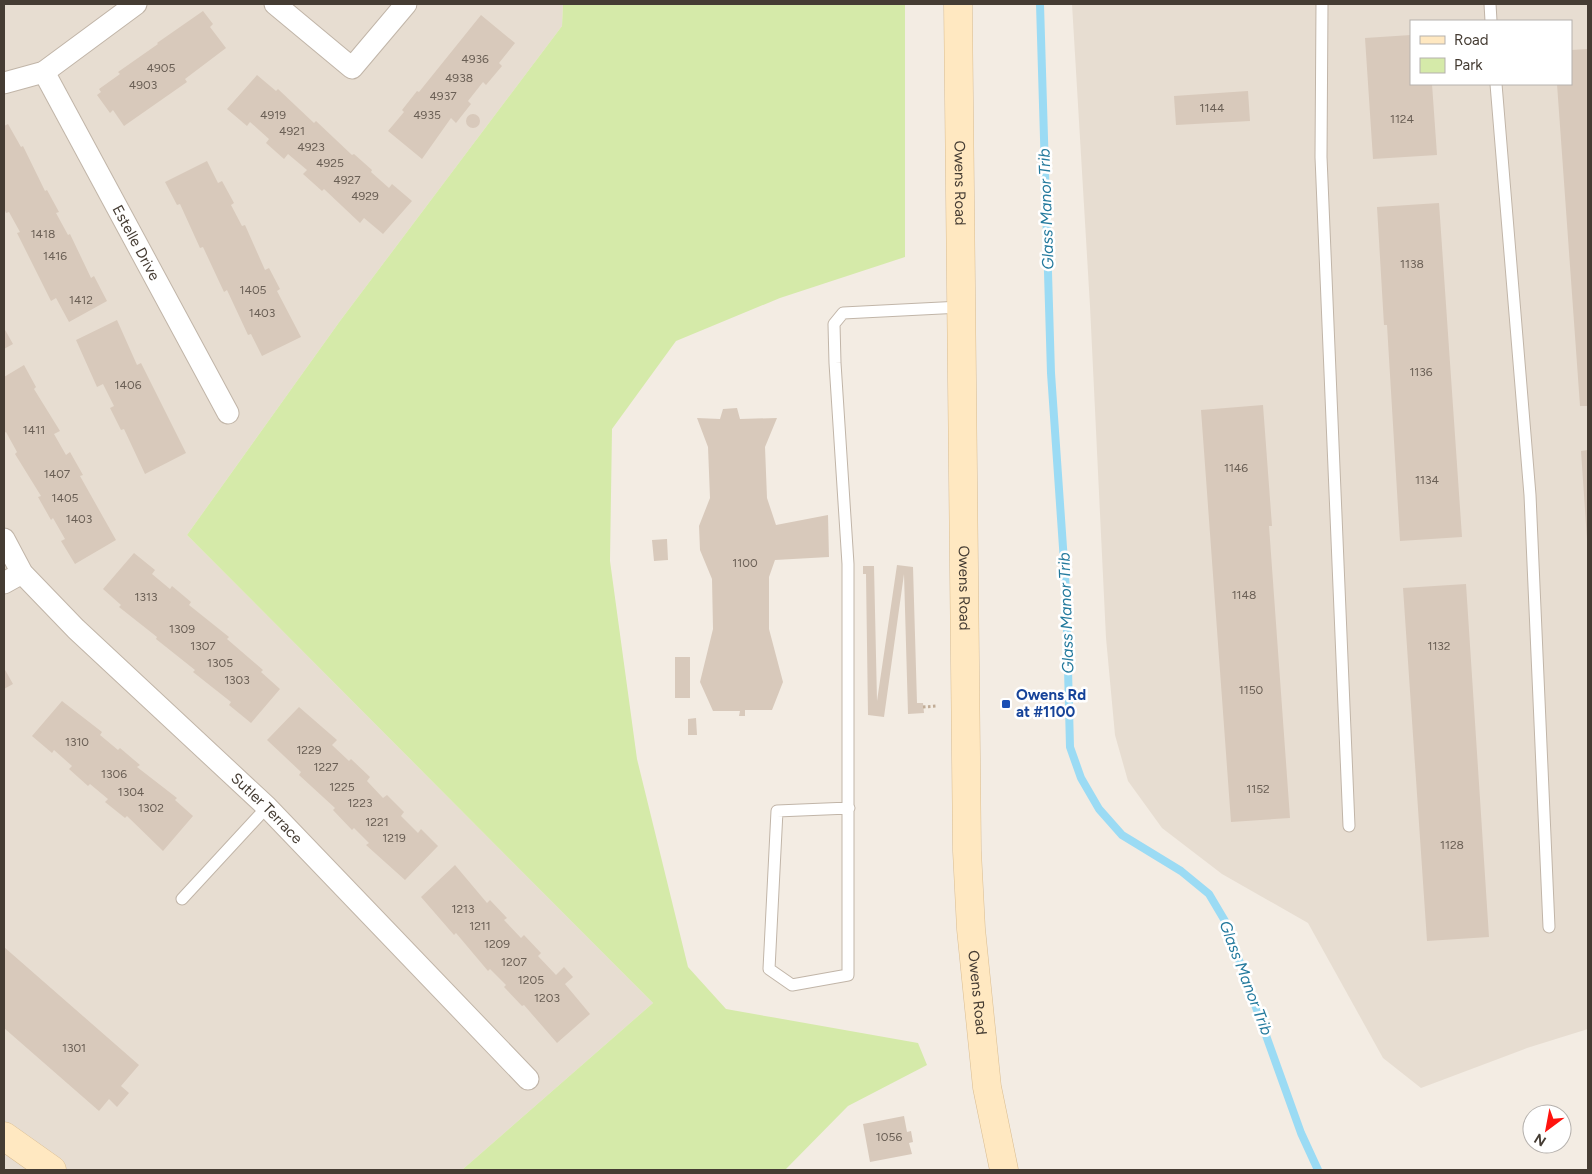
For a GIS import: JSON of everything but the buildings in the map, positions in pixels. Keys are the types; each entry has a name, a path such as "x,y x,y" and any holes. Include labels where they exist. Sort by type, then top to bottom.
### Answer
{"street":[{"path":"4,83 44,72 136,4"},
{"path":"275,4 352,68 406,4"},
{"name":"Owens Road","path":"958,4 965,757 968,870 971,929 987,1087 1004,1170"},
{"name":"Estelle Drive","path":"44,72 228,413"},
{"name":"Sutler Terrace","path":"4,539 22,573 76,629 266,807 528,1079"},
{"path":"4,583 22,573"},
{"path":"4,1136 52,1170"}],"lane":[{"path":"1322,4 1322,157 1350,826"},
{"path":"1490,4 1491,20"},
{"path":"1496,85 1530,495 1550,927"},
{"path":"849,808 777,811 769,969 792,985 848,975 849,808 848,564 834,324 843,313 962,307"},
{"path":"182,899 266,807"}],"path":[{"path":"923,707 937,706"}],"shaded area":[{"path":"4,4 563,4 562,26 340,321 187,535 653,1003 462,1170 4,1170"},
{"path":"1072,4 1588,4 1588,1029 1527,1048 1421,1088 1383,1058 1308,923 1222,874 1162,828 1128,781 1115,735 1106,638 1090,306"}],"green space":[{"path":"563,4 905,4 905,257 780,298 676,341 612,429 610,561 637,759 688,967 726,1009 918,1043 927,1065 848,1106 785,1170 462,1170 653,1003 187,535 340,321 562,26"}],"waterway":[{"name":"Glass Manor Trib","path":"1040,4 1051,373 1066,591 1070,747 1081,778 1099,809 1122,835 1181,871 1209,894 1225,921 1301,1133 1318,1170"}],"place":[{"name":"Owens Rd at #1100","path":"1006,704"}]}
